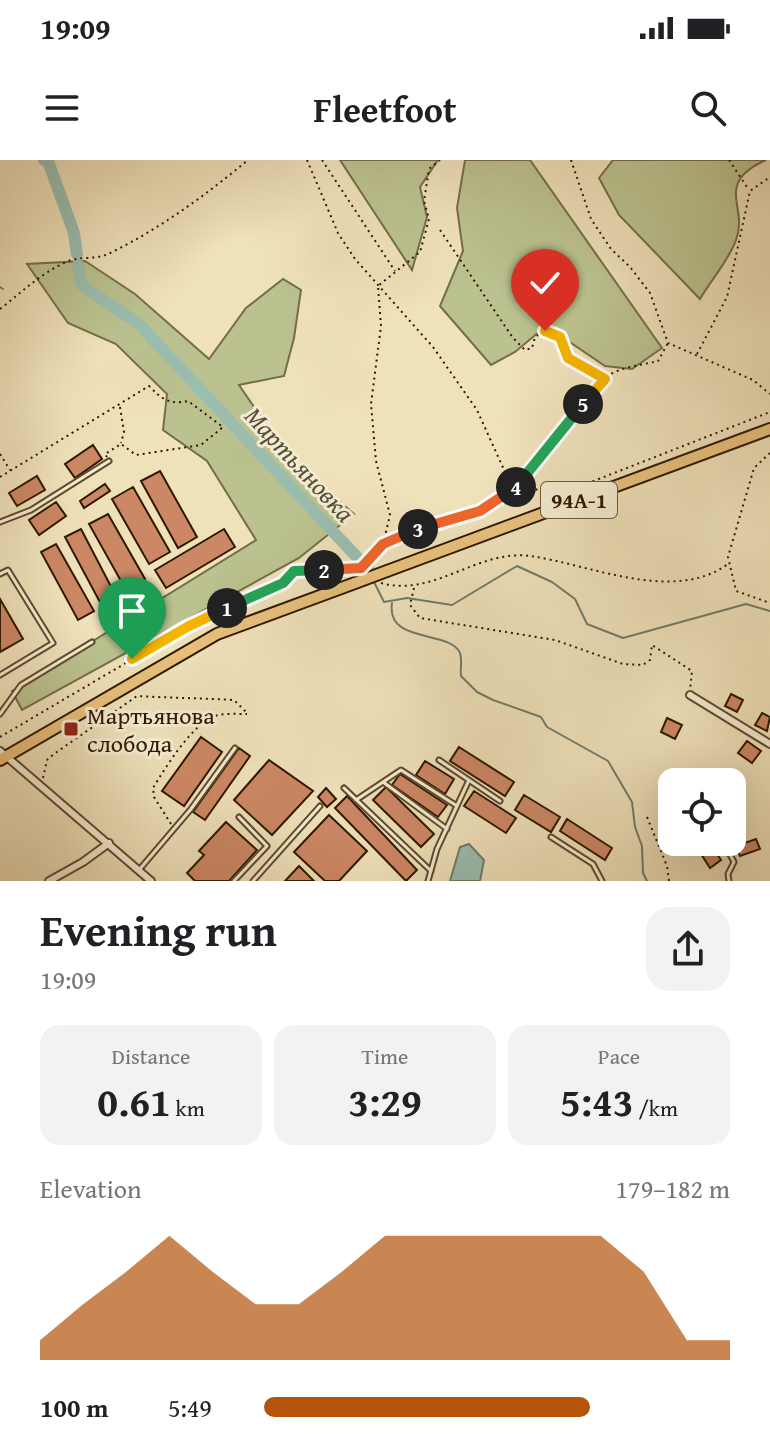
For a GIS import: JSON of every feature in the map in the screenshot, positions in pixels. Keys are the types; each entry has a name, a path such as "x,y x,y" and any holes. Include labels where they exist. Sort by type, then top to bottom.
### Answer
{"main road":[{"name":"94А-1","path":"2,756 217,634 770,429"}],"street":[{"path":"690,695 770,744"},
{"path":"2,756 44,788 151,881"},
{"path":"52,880 109,843"}],"lane":[{"path":"0,522 31,510 109,461"},
{"path":"0,574 8,570 53,643 0,675"},
{"path":"0,714 21,685 92,642"},
{"path":"139,870 191,809 235,748"},
{"path":"439,760 500,801"},
{"path":"356,800 401,770 457,806"},
{"path":"428,881 469,780"},
{"path":"383,782 447,829"},
{"path":"344,788 431,871"},
{"path":"253,881 320,806"},
{"path":"239,817 277,854"},
{"path":"551,837 593,864 602,881"},
{"path":"234,881 267,846"},
{"path":"729,881 728,874 734,862 731,856"}],"path":[{"path":"0,309 30,282 69,260 106,255 141,234 210,192 248,160"},
{"path":"307,160 338,233 378,286 433,347 477,410 505,472 522,482 543,493 563,493 770,412"},
{"path":"322,160 396,272"},
{"path":"378,286 420,252 429,219 424,201 429,169 440,160"},
{"path":"571,160 591,219 611,249 650,293 668,343 753,380 770,394"},
{"path":"729,160 750,191"},
{"path":"696,355 727,297 750,191 770,177"},
{"path":"440,230 513,338 525,350 532,348 535,337 545,331 560,337 568,358 605,379"},
{"path":"378,286 381,326 371,404 376,461 390,515 383,544"},
{"path":"0,302 8,303"},
{"path":"0,737 187,627 283,583 294,571 361,568 383,544 399,536 480,511 503,498 522,482 605,379 626,368 658,361 668,343"},
{"path":"0,477 149,386 162,399 175,403 188,401 223,427 201,445 162,453 136,455 121,444"},
{"path":"109,461 105,454 121,444 124,432 118,405"},
{"path":"770,453 754,468 728,564 736,591 754,600 770,603"},
{"path":"0,454 10,471"},
{"path":"381,583 393,587 414,586 509,556 530,556 642,580 700,576 728,564"},
{"path":"414,586 410,605 420,618 555,640 623,664 643,665 650,660 652,645 692,671 690,695"},
{"path":"44,788 42,771 47,760 103,717 137,696 173,700 192,697 234,700 248,714 217,715 202,722 153,788 154,797 173,827"},
{"path":"647,817 667,866 669,881"}],"green space":[{"path":"340,160 438,160 420,187 427,217 412,270"},
{"path":"465,160 530,160 662,348 632,369 605,366 546,326 515,352 491,365 440,306 463,251 457,208"},
{"path":"613,160 766,160 741,178 736,196 739,228 736,240 700,299 619,215 599,178"},
{"path":"85,261 135,294 209,359 246,308 283,279 301,290 294,338 284,376 239,385 289,458 354,514 299,558 22,710 12,691 256,540 207,461 163,430 167,394 116,344 68,323 27,264"}],"shaded area":[{"path":"469,844 484,860 480,881 450,881 460,847"}],"building":[{"path":"93,445 102,459 75,478 65,464"},
{"path":"160,471 197,537 178,548 141,481"},
{"path":"37,476 45,490 17,506 9,493"},
{"path":"105,484 110,491 84,508 80,501"},
{"path":"133,487 170,552 149,564 112,499"},
{"path":"56,502 66,516 39,535 29,520"},
{"path":"108,514 145,579 126,590 89,524"},
{"path":"81,529 117,598 102,606 65,537"},
{"path":"224,529 235,547 166,588 155,570"},
{"path":"56,544 94,611 78,620 41,552"},
{"path":"0,599 23,639 0,652"},
{"path":"731,694 743,700 737,712 725,706"},
{"path":"762,713 770,717 767,731 755,725"},
{"path":"667,718 682,725 675,739 661,732"},
{"path":"201,737 222,752 184,806 162,791"},
{"path":"747,741 761,751 752,763 738,753"},
{"path":"459,747 514,782 505,796 450,761"},
{"path":"239,748 250,756 205,820 193,812"},
{"path":"269,760 313,791 272,835 234,800"},
{"path":"425,761 454,779 445,794 416,775"},
{"path":"400,774 447,805 438,817 392,785"},
{"path":"386,787 434,834 421,847 373,800"},
{"path":"326,788 336,799 327,807 318,797"},
{"path":"474,791 516,818 506,833 464,806"},
{"path":"524,795 560,817 551,832 515,810"},
{"path":"347,796 417,870 406,881 335,808"},
{"path":"329,815 367,851 339,881 325,881 294,852"},
{"path":"567,819 612,848 605,860 560,831"},
{"path":"226,822 257,850 229,881 195,881 187,873 204,855 199,851"},
{"path":"756,839 760,849 746,854 746,842"},
{"path":"702,856 718,856 721,860 710,868"},
{"path":"299,866 314,881 285,881"}],"waterway":[{"name":"Мартьяновка","path":"44,160 48,161 74,233 77,254"},
{"name":"Мартьяновка","path":"78,265 82,286 138,323 369,570"},
{"name":"Мартьяновка","path":"374,582 384,602 407,598 452,605 517,566 552,582 575,599 587,624 623,638 746,604 770,611"},
{"path":"392,603 393,616 398,624 407,630 442,640 459,651 461,676 477,692 541,717 547,727 608,761 632,802 635,827 642,846 643,873 647,881"}],"place":[{"name":"Мартьянова слобода","path":"71,729"}],"route":[{"path":"132,659 187,627 283,583 294,571 361,568 383,544 399,536 480,511 503,498 522,482 605,379 568,358 560,337 545,331"}]}
